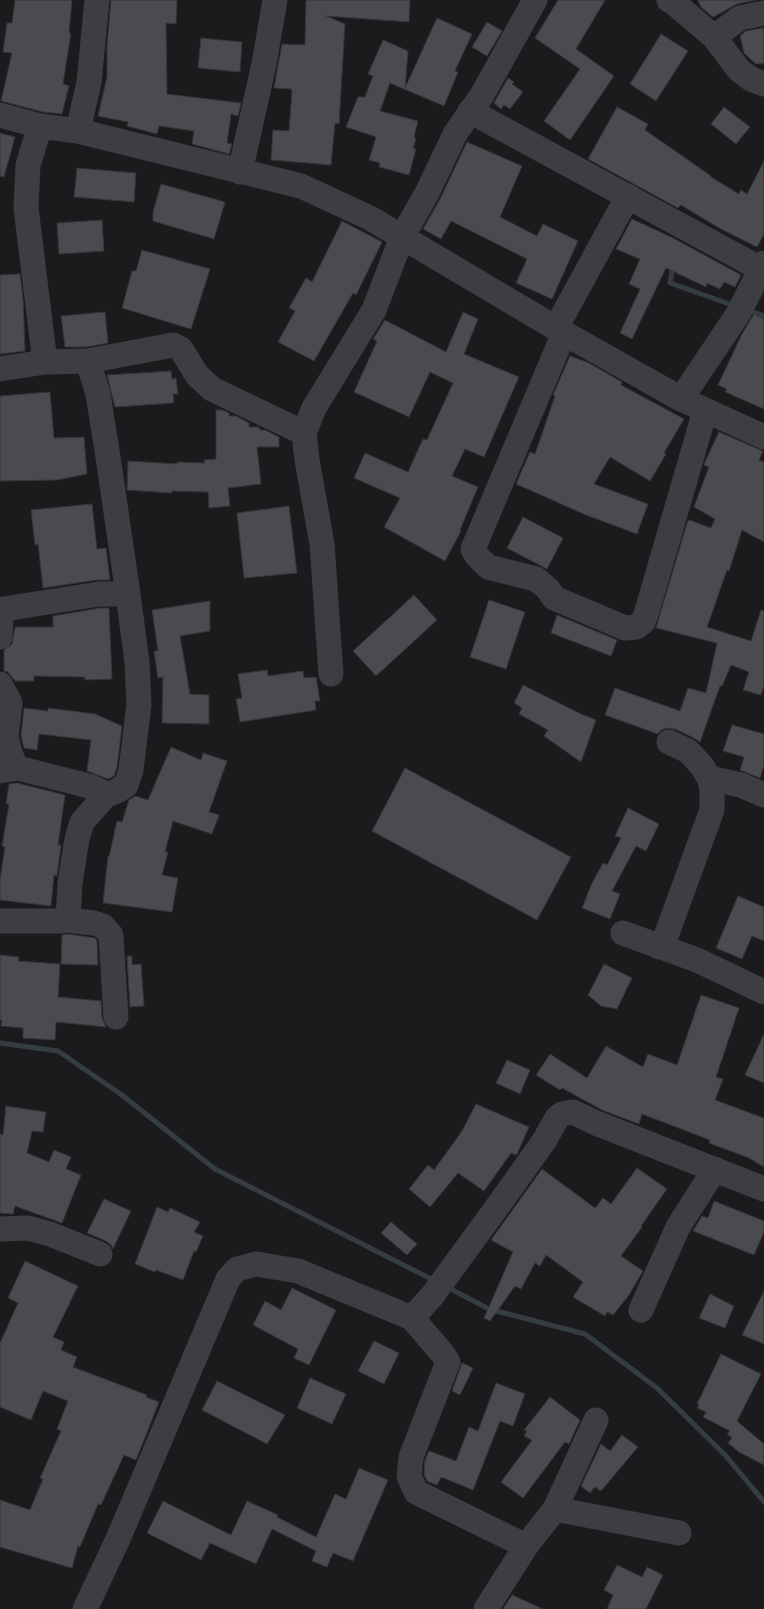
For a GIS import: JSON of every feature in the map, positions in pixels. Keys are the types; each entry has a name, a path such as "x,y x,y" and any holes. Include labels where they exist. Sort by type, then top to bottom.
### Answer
{"street":[{"path":"78,131 89,82 97,0"},
{"path":"240,172 264,64 275,0"},
{"path":"331,674 322,544 304,433 314,408 374,310 402,237 427,193 454,134 482,94 535,0"},
{"path":"669,0 714,37 739,70 751,80 764,84"},
{"path":"714,37 740,18 764,13"},
{"path":"470,111 762,266 738,314 681,398"},
{"path":"0,114 40,126 78,131 301,186 370,218 560,330 704,411 764,437"},
{"path":"40,126 28,165 26,208 45,362"},
{"path":"628,196 560,330 473,549 477,556 488,566 536,579 548,589 554,598 625,628 637,627 643,622 647,611 704,411"},
{"path":"0,369 45,362 88,361 173,345 181,349 197,375 212,389 304,433"},
{"path":"68,920 70,883 77,839 82,822 105,796 117,791 126,784 131,770 139,704 128,594 98,394 88,361"},
{"path":"0,637 1,616 4,609 99,594 128,594"},
{"path":"0,684 10,703 6,737 15,764 9,769"},
{"path":"659,947 666,936 712,810 712,788 702,766 688,751 669,742"},
{"path":"9,769 90,786 105,796"},
{"path":"709,778 741,785 764,795"},
{"path":"0,921 68,920 103,926 111,935 116,1017"},
{"path":"623,933 697,960 764,992"},
{"path":"423,1307 544,1141 557,1118 562,1114 573,1112 764,1190"},
{"path":"641,1310 678,1228 715,1169"},
{"path":"0,1229 28,1228 50,1234 100,1254"},
{"path":"85,1609 118,1539 228,1279 237,1269 256,1264 298,1271 423,1307"},
{"path":"423,1307 442,1353 448,1362 411,1457 409,1476 416,1492 526,1546"},
{"path":"486,1609 526,1546 555,1509 596,1420"},
{"path":"555,1509 679,1533"}],"building":[{"path":"15,0 72,0 69,33 71,33 63,84 69,86 62,114 43,112 1,101 12,53 3,52 7,23 12,23"},
{"path":"111,0 177,0 176,24 166,23 167,94 241,103 238,116 231,114 227,143 232,144 229,154 192,144 194,131 159,126 157,134 127,126 128,122 98,116 107,77 107,46"},
{"path":"306,0 410,0 409,22 326,16 345,24 339,124 335,123 331,165 271,160 273,130 289,131 292,91 291,89 274,88 282,44 305,45"},
{"path":"558,0 605,0 576,49 614,76 570,140 544,121 580,69 535,38"},
{"path":"698,0 756,0 737,4 713,17 701,7"},
{"path":"437,18 472,34 455,71 458,72 444,106 390,83 380,111 418,121 413,149 416,149 409,175 379,167 380,163 369,160 376,137 346,127 358,97 365,97 373,76 368,74 383,40 408,51 405,88"},
{"path":"487,22 502,31 487,56 472,47"},
{"path":"764,28 764,63 756,64 744,53 740,36 746,31"},
{"path":"661,34 688,51 656,101 630,84"},
{"path":"201,38 242,42 240,72 198,68"},
{"path":"508,78 514,82 512,84 523,92 510,109 504,105 501,109 494,103"},
{"path":"617,107 648,124 645,130 711,177 739,194 741,190 747,194 764,161 764,234 757,247 721,229 681,205 678,208 588,159"},
{"path":"724,107 750,127 736,144 711,124"},
{"path":"0,133 15,137 4,177 0,176"},
{"path":"467,142 522,166 500,217 537,236 543,224 578,241 552,299 516,283 527,259 451,221 441,239 423,229 440,199"},
{"path":"77,168 136,173 134,202 74,197"},
{"path":"161,184 225,202 214,239 153,221 153,212"},
{"path":"632,219 671,237 741,275 735,287 724,282 720,289 707,283 706,287 666,268 632,339 620,333 640,289 629,284 640,259 616,249"},
{"path":"102,220 104,251 59,254 57,223"},
{"path":"342,221 382,242 356,295 353,293 314,361 278,342 295,311 289,308 306,278 312,282"},
{"path":"142,250 210,269 191,329 122,308 132,271 136,271"},
{"path":"20,274 25,351 0,354 0,275"},
{"path":"105,312 108,343 86,347 65,347 61,316"},
{"path":"463,312 478,319 464,354 519,377 484,457 465,449 452,476 478,487 461,531 445,561 384,527 400,498 354,478 365,453 408,472 423,439 427,440 453,383 430,372 409,417 354,392 377,341 373,339 385,320 446,352"},
{"path":"754,314 764,319 764,409 725,392 727,389 718,385 742,334"},
{"path":"570,356 589,363 622,382 621,385 684,419 650,481 610,457 594,484 648,504 637,534 586,515 516,484 530,452 535,454 555,396 553,395"},
{"path":"171,371 172,379 176,378 178,394 173,394 174,403 115,407 107,375"},
{"path":"50,392 54,438 84,437 87,474 57,480 0,481 0,396"},
{"path":"216,410 229,413 229,416 236,416 249,423 249,427 259,427 260,430 265,430 279,437 279,447 257,447 261,484 228,488 230,506 209,508 208,492 172,491 172,493 127,490 128,461 177,464 177,462 205,463 204,460 216,459"},
{"path":"719,432 763,451 759,460 764,462 764,542 742,530 729,571 727,570 707,627 751,641 761,610 764,611 764,685 761,695 743,690 749,672 731,665 722,686 720,686 700,742 675,729 667,728 661,730 658,734 605,715 615,688 680,711 688,688 706,693 717,643 656,628 687,523 689,520 711,528 715,519 694,507 709,467 704,465 705,462"},
{"path":"92,504 97,549 106,548 110,580 97,580 43,588 38,544 35,545 31,510"},
{"path":"289,506 297,573 244,578 237,513"},
{"path":"523,517 563,538 547,569 507,548"},
{"path":"414,595 437,620 376,676 353,651"},
{"path":"489,600 525,612 506,669 470,657"},
{"path":"210,601 210,631 180,636 190,694 209,695 209,724 162,723 163,677 158,678 154,651 158,651 152,610"},
{"path":"109,608 112,679 85,680 85,677 34,676 34,681 15,681 8,672 4,671 4,650 12,644 15,627 53,627 53,616"},
{"path":"557,615 617,640 611,656 551,633"},
{"path":"267,670 268,676 303,671 304,678 316,677 320,701 315,701 316,710 240,722 236,699 242,698 238,674"},
{"path":"523,685 596,720 581,762 544,736 548,730 519,714 522,708 514,703"},
{"path":"24,708 48,711 48,708 95,714 122,726 117,767 114,776 108,779 87,771 91,740 39,734 37,750 24,748 21,736"},
{"path":"732,725 764,734 764,765 760,778 740,770 744,757 723,751"},
{"path":"171,747 201,760 203,753 227,761 209,812 219,815 212,834 173,821 165,852 168,852 162,875 178,878 172,912 103,903 108,856 117,821 122,822 129,800 135,796 148,800"},
{"path":"405,768 571,857 537,920 372,831"},
{"path":"17,783 65,795 58,845 61,845 57,876 54,875 51,906 0,900 0,879 5,847 2,846 9,804 6,804 9,784"},
{"path":"628,808 659,824 646,851 636,846 612,891 620,894 610,919 582,908 592,883 603,863 607,865 621,838 615,836"},
{"path":"738,896 764,907 764,941 752,936 742,959 716,948"},
{"path":"68,934 95,938 97,941 98,965 61,964 62,935"},
{"path":"0,955 19,957 18,961 60,964 58,997 101,1001 102,1018 106,1027 56,1022 55,1040 23,1038 23,1028 1,1026"},
{"path":"127,956 132,956 132,965 141,964 144,1006 130,1007"},
{"path":"604,964 632,978 617,1009 601,1006 588,995"},
{"path":"701,995 739,1008 716,1077 723,1079 715,1100 764,1118 764,1167 749,1158 709,1143 710,1140 642,1114 639,1124 602,1110 562,1088 560,1090 536,1075 550,1054 587,1078 606,1046 643,1067 648,1054 677,1065"},
{"path":"764,1034 764,1083 745,1075"},
{"path":"507,1060 530,1070 520,1094 496,1083"},
{"path":"476,1104 529,1127 517,1154 511,1153 484,1191 458,1173 430,1207 409,1189 428,1165 434,1170 462,1131"},
{"path":"6,1106 46,1112 43,1132 32,1131 27,1153 49,1162 54,1150 71,1157 66,1169 81,1175 62,1223 15,1206 13,1214 0,1213 0,1134 3,1135"},
{"path":"637,1168 667,1189 621,1256 643,1271 629,1295 613,1315 607,1312 605,1316 573,1297 583,1282 546,1255 540,1266 535,1263 521,1289 515,1286 490,1321 484,1318 513,1252 491,1240 542,1169 595,1208 603,1198 611,1204"},
{"path":"104,1199 131,1211 113,1249 106,1241 87,1233"},
{"path":"714,1201 764,1221 764,1232 754,1255 693,1231 702,1216 708,1218"},
{"path":"157,1207 168,1212 170,1208 200,1222 194,1232 203,1236 196,1252 194,1251 183,1280 135,1264"},
{"path":"391,1222 417,1244 407,1255 381,1233"},
{"path":"25,1261 78,1286 53,1337 64,1342 61,1350 77,1357 73,1367 147,1395 146,1397 159,1402 136,1460 124,1455 101,1505 98,1504 80,1547 78,1546 72,1568 0,1547 0,1500 30,1510 43,1479 40,1478 61,1431 57,1429 68,1401 43,1391 31,1420 0,1407 0,1343 18,1303 8,1298"},
{"path":"292,1288 336,1310 309,1365 294,1358 298,1349 253,1325 265,1301 281,1310"},
{"path":"764,1291 764,1344 742,1335"},
{"path":"710,1294 734,1306 725,1328 699,1318"},
{"path":"374,1341 399,1353 384,1384 358,1371"},
{"path":"721,1354 761,1374 737,1421 764,1444 764,1465 739,1452 728,1443 732,1438 727,1434 730,1431 703,1417 706,1412 697,1408 699,1405 697,1404"},
{"path":"462,1363 473,1368 460,1395 452,1391"},
{"path":"310,1378 346,1394 332,1424 297,1408"},
{"path":"217,1381 285,1415 267,1444 202,1410"},
{"path":"496,1383 525,1394 513,1426 500,1421 473,1490 441,1477 437,1485 427,1481 424,1474 425,1460 429,1451 456,1461 469,1427 478,1431"},
{"path":"550,1397 580,1420 569,1444 565,1442 523,1498 501,1482 532,1440 524,1436 527,1431 524,1430"},
{"path":"622,1435 638,1447 601,1491 595,1487 590,1493 581,1486 601,1444 610,1451"},
{"path":"359,1468 388,1480 353,1561 333,1553 327,1567 312,1561 316,1551 272,1529 256,1564 210,1543 201,1560 147,1533 163,1501 231,1535 247,1501 278,1515 277,1517 316,1537 335,1494 346,1499"},
{"path":"617,1565 642,1577 647,1567 663,1575 646,1609 607,1609 613,1595 604,1590"},
{"path":"512,1595 543,1609 503,1609"}],"waterway":[{"path":"673,266 670,283 735,306"},
{"path":"748,310 764,316"},
{"path":"0,1043 58,1051 122,1095 215,1169 435,1281"},
{"path":"447,1287 489,1309 585,1334 657,1388 726,1456 764,1502"}]}
